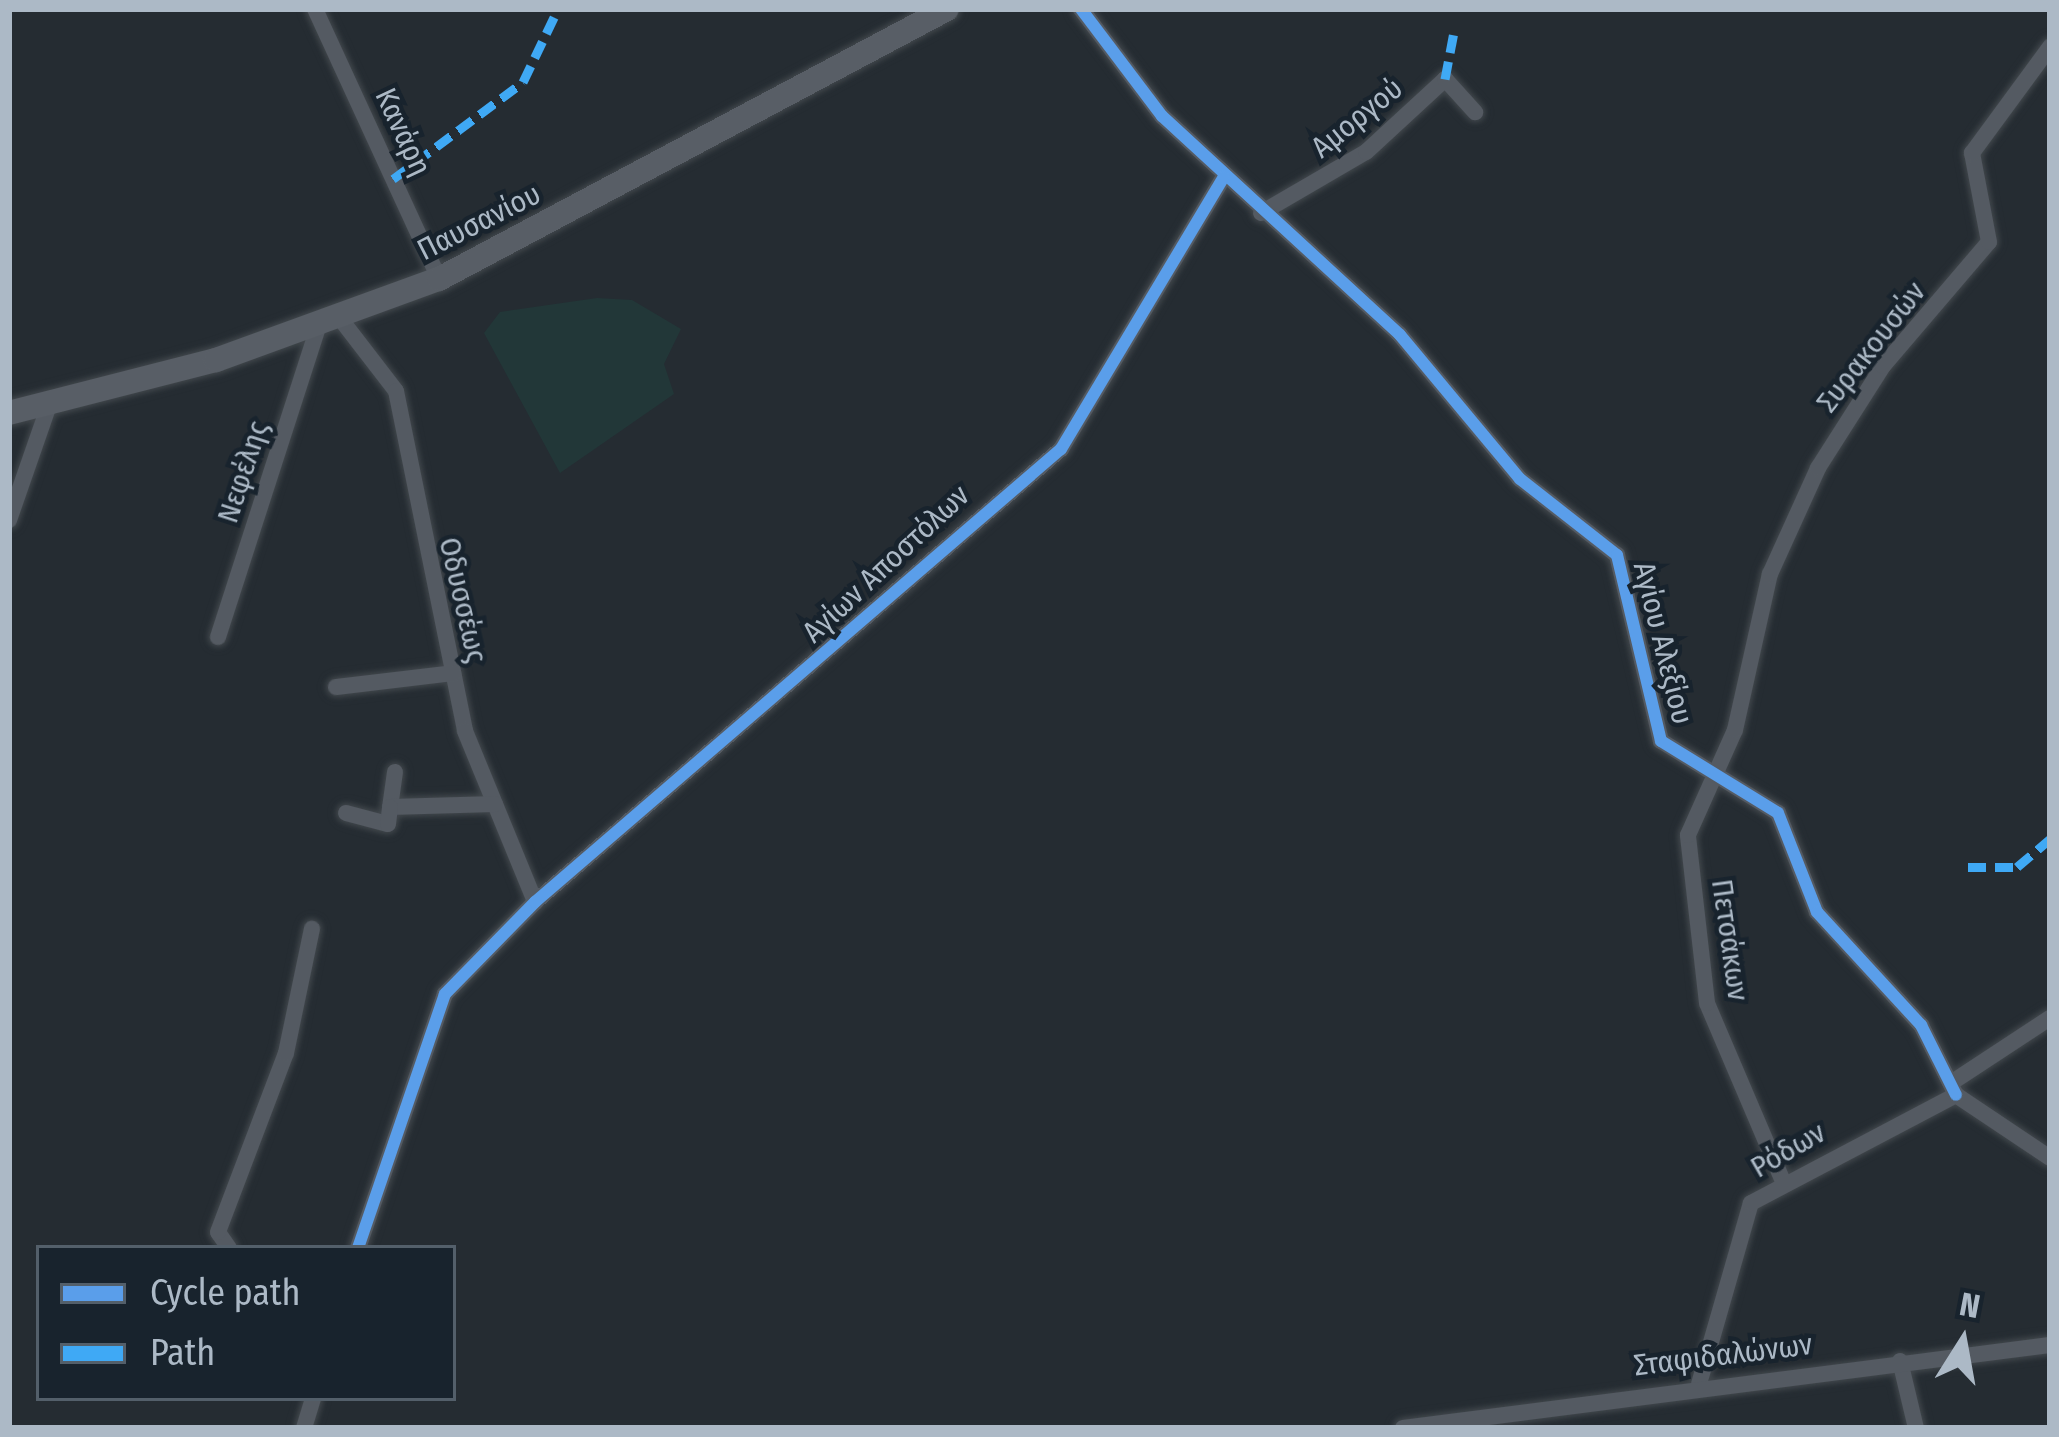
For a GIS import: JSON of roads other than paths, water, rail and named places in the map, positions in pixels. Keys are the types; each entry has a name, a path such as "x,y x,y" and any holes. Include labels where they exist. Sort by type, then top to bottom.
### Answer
{"street":[{"name":"Κανάρη","path":"315,9 439,279"},
{"name":"Παυσανίου","path":"9,412 49,405 329,321 439,279 947,9"},
{"name":"Αγίου Αλεξίου","path":"1082,9 1143,95 1261,213 1400,335 1520,479 1617,555 1661,741 1778,813 1817,912 1885,978 1957,1087 2050,1158"},
{"name":"Συρακουσών","path":"1718,774 1770,574 1810,487 1873,379 1989,242 1972,153 2050,47"},
{"name":"Αμοργού","path":"1261,213 1366,152 1445,80 1475,112"},
{"name":"Αγίων Αποστόλων","path":"359,1245 433,1015 535,902 1061,449 1224,177"},
{"name":"Οδυσσέως","path":"329,321 396,391 453,673 495,804 535,902"},
{"name":"Νεφέλης","path":"218,637 329,321"},
{"path":"9,520 49,405"},
{"path":"336,687 453,673"},
{"path":"346,813 388,824 395,772"},
{"name":"Πετσάκων","path":"1718,774 1688,835 1707,1003 1782,1179"},
{"path":"390,807 495,804"},
{"path":"227,1245 218,1232 286,1053 312,929"},
{"name":"Ρόδων","path":"1700,1384 1734,1233 1782,1179 1957,1087 2050,1018"},
{"name":"Σταφιδαλώνων","path":"1403,1428 1700,1384 2050,1345"},
{"path":"1900,1361 1916,1428"}]}
